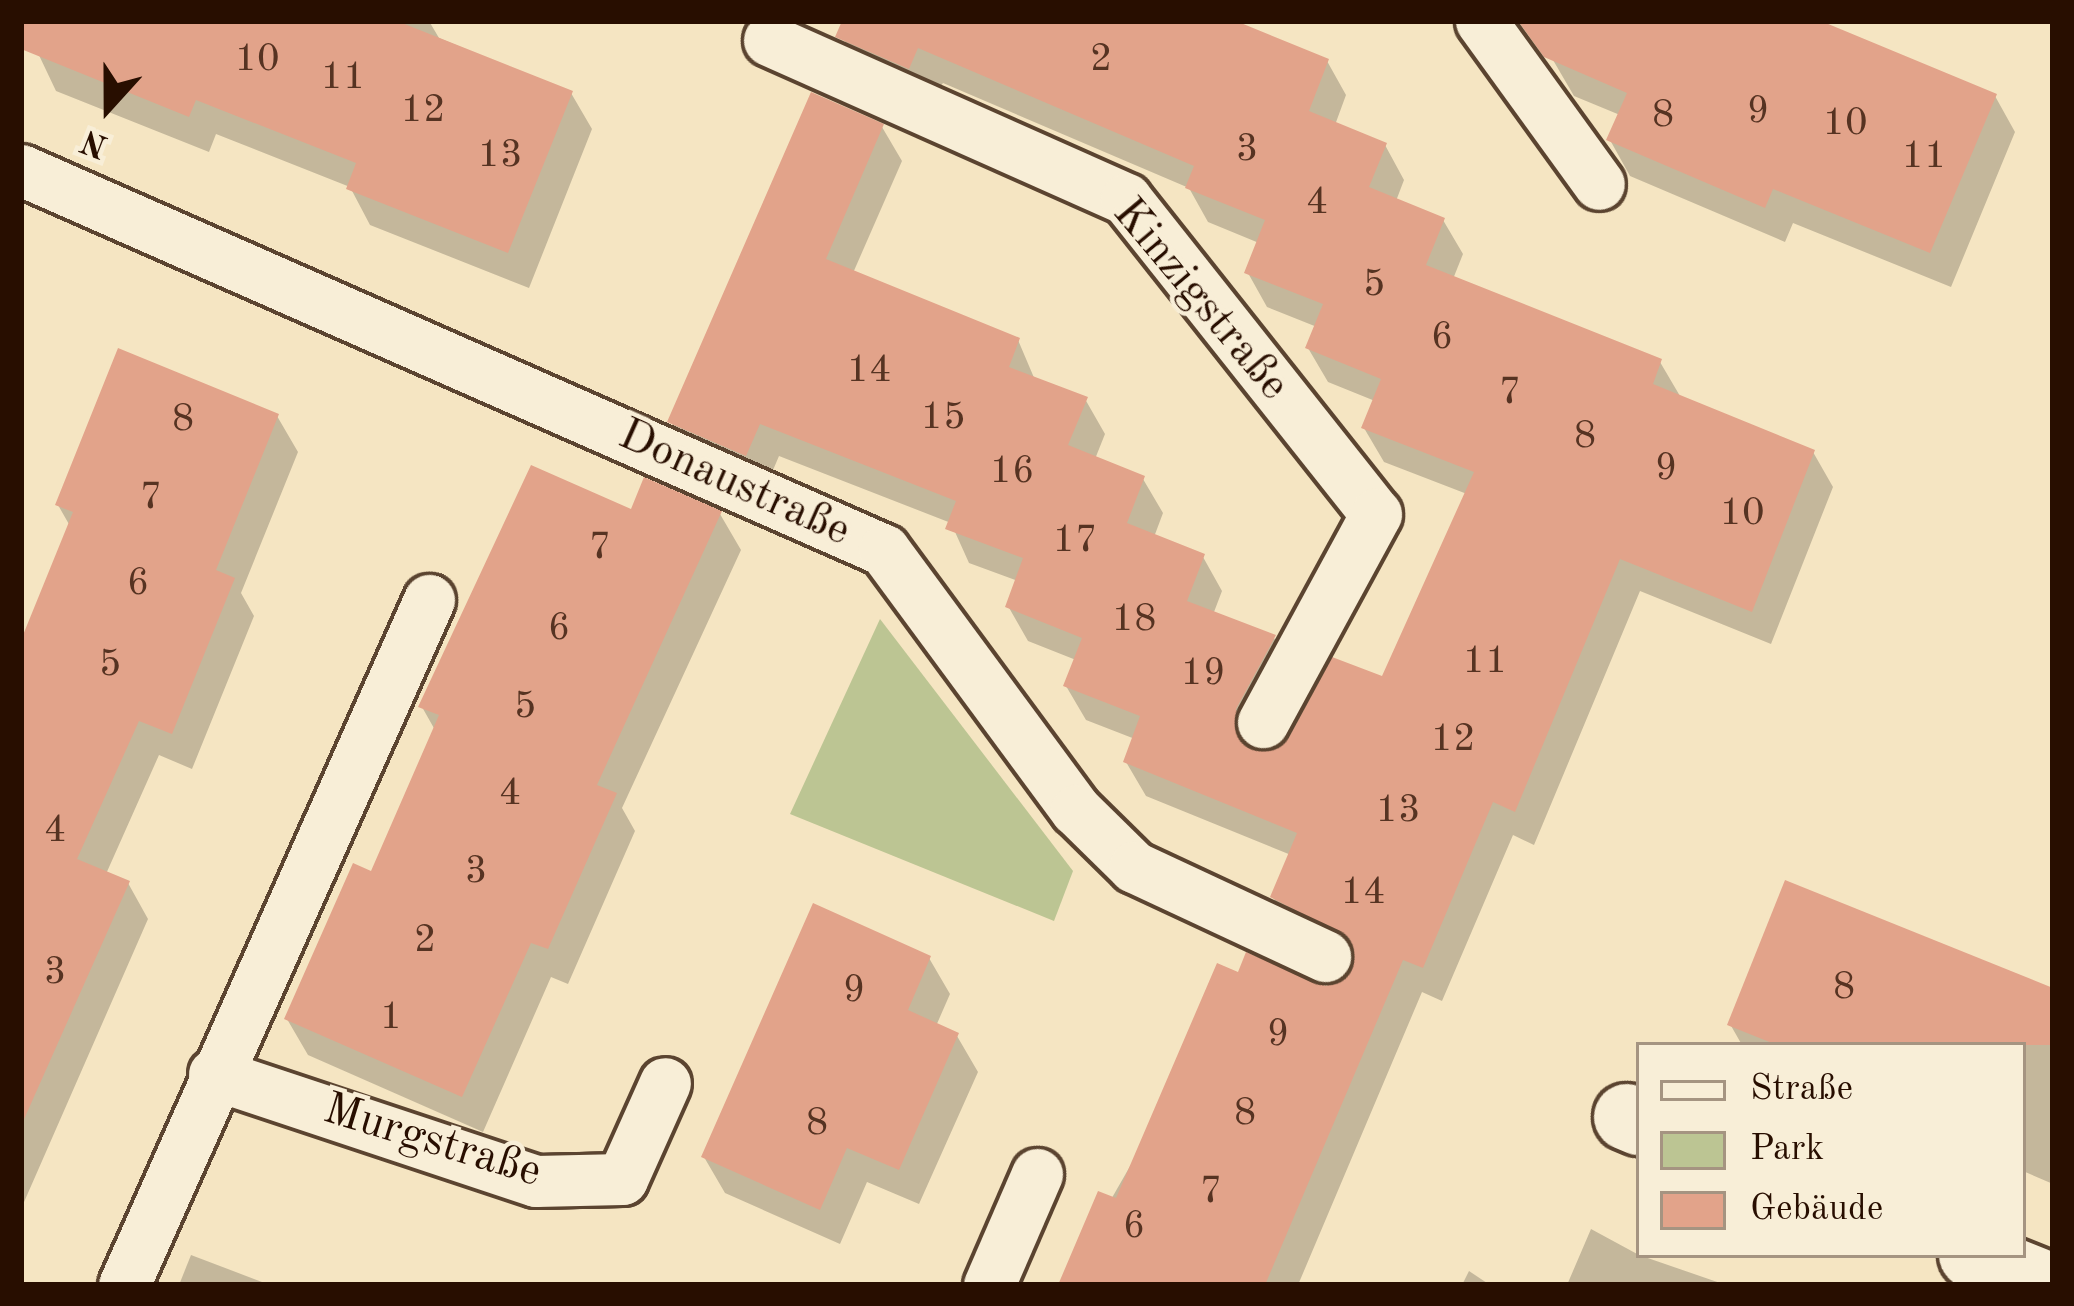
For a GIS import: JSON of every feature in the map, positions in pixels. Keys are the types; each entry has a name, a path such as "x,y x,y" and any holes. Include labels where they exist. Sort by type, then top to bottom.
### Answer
{"street":[{"path":"1980,1258 2047,1285"}],"lane":[{"path":"1481,21 1599,184"},
{"name":"Kinzigstraße","path":"769,40 1126,199 1376,514 1263,722"},
{"name":"Donaustraße","path":"21,170 884,550 1076,810 1134,868 1325,956"},
{"path":"124,1285 214,1074 429,600"},
{"name":"Murgstraße","path":"214,1074 536,1181 622,1179 665,1083"},
{"path":"989,1285 1037,1174"}],"green space":[{"path":"880,619 1073,871 1054,921 790,814"}],"building":[{"path":"21,21 397,21 573,91 508,253 346,189 356,163 196,100 189,117 21,49"},
{"path":"842,21 1236,21 1329,59 1309,111 1387,143 1369,187 1445,218 1426,265 1662,359 1653,384 1815,450 1752,612 1620,559 1515,812 1493,802 1423,968 1403,960 1265,1285 1058,1285 1098,1191 1116,1198 1217,963 1238,972 1246,952 1326,986 1352,970 1349,938 1270,897 1297,833 1123,762 1140,716 1063,686 1082,638 1005,607 1023,558 945,529 956,501 760,424 746,456 667,422 811,92 884,124 826,259 1020,338 1009,367 1088,397 1068,445 1145,476 1127,523 1205,554 1187,601 1276,635 1236,709 1248,748 1289,737 1332,657 1382,676 1474,472 1361,428 1381,379 1305,348 1323,304 1244,273 1265,220 1185,188 1194,166 918,48 909,69 835,37"},
{"path":"1518,21 1821,21 1997,94 1930,253 1773,189 1765,208 1606,140 1627,93 1544,57"},
{"path":"118,348 279,414 216,570 235,578 172,734 139,721 77,859 130,881 21,1126 21,640 73,512 55,505"},
{"path":"531,465 631,509 644,477 722,511 597,785 617,793 548,949 531,943 462,1097 284,1019 353,863 371,871 439,715 418,707"},
{"path":"1785,880 2053,988 2053,1045 1770,1042 1727,1025"},
{"path":"813,903 931,956 908,1010 959,1033 899,1170 847,1148 820,1210 701,1157"}]}
